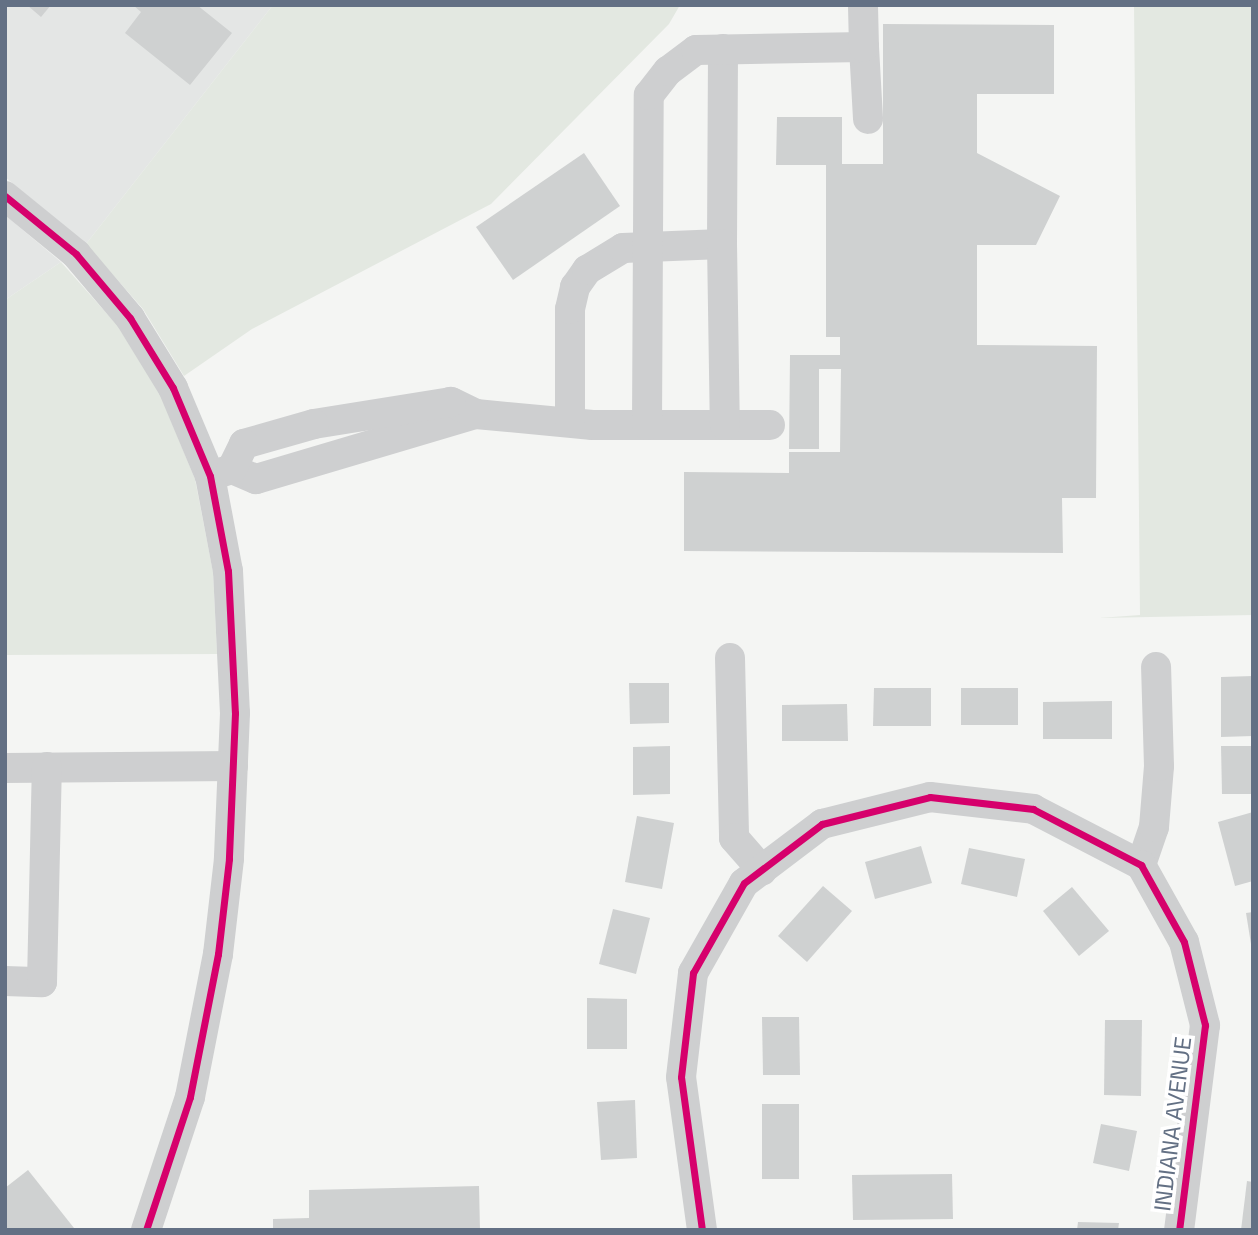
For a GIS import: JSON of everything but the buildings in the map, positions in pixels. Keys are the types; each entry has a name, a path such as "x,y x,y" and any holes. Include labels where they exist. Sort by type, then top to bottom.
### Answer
{"street":[{"path":"863,5 868,119"},
{"path":"648,425 649,95 668,71 696,50 864,47"},
{"path":"723,49 725,425"},
{"path":"5,196 76,254 130,318 221,472 228,571 233,766 218,954 190,1097 154,1227"},
{"path":"570,422 570,309 575,287 587,270 606,255 623,248 722,244"},
{"path":"221,472 256,479 476,414 648,425 770,425"},
{"path":"730,658 734,838 762,870"},
{"path":"702,1230 681,1077 694,974 744,883 822,824 930,797 1033,809 1141,865 1154,827 1159,766 1156,667"},
{"path":"5,768 233,766"},
{"path":"5,981 42,982 47,768"},
{"name":"INDIANA AVENUE","path":"1141,865 1184,942 1205,1025 1179,1230"}],"shaded area":[{"path":"5,5 273,5 86,244 5,177"},
{"path":"273,5 680,5 669,24 491,204 252,329 184,376 143,309 86,244"},
{"path":"1134,5 1253,5 1253,615 1099,618 1140,615"},
{"path":"5,215 61,262 5,300"},
{"path":"61,262 117,325 160,394 195,479 213,572 217,654 5,655 5,300"}],"cycle path":[{"path":"5,196 76,254 130,318 173,388 210,476 228,571 235,713 229,859 218,954 190,1097 146,1230"},
{"path":"702,1230 681,1077 693,973 744,883 822,824 930,797 1033,809 1141,865 1184,942 1205,1025 1179,1230"}]}
